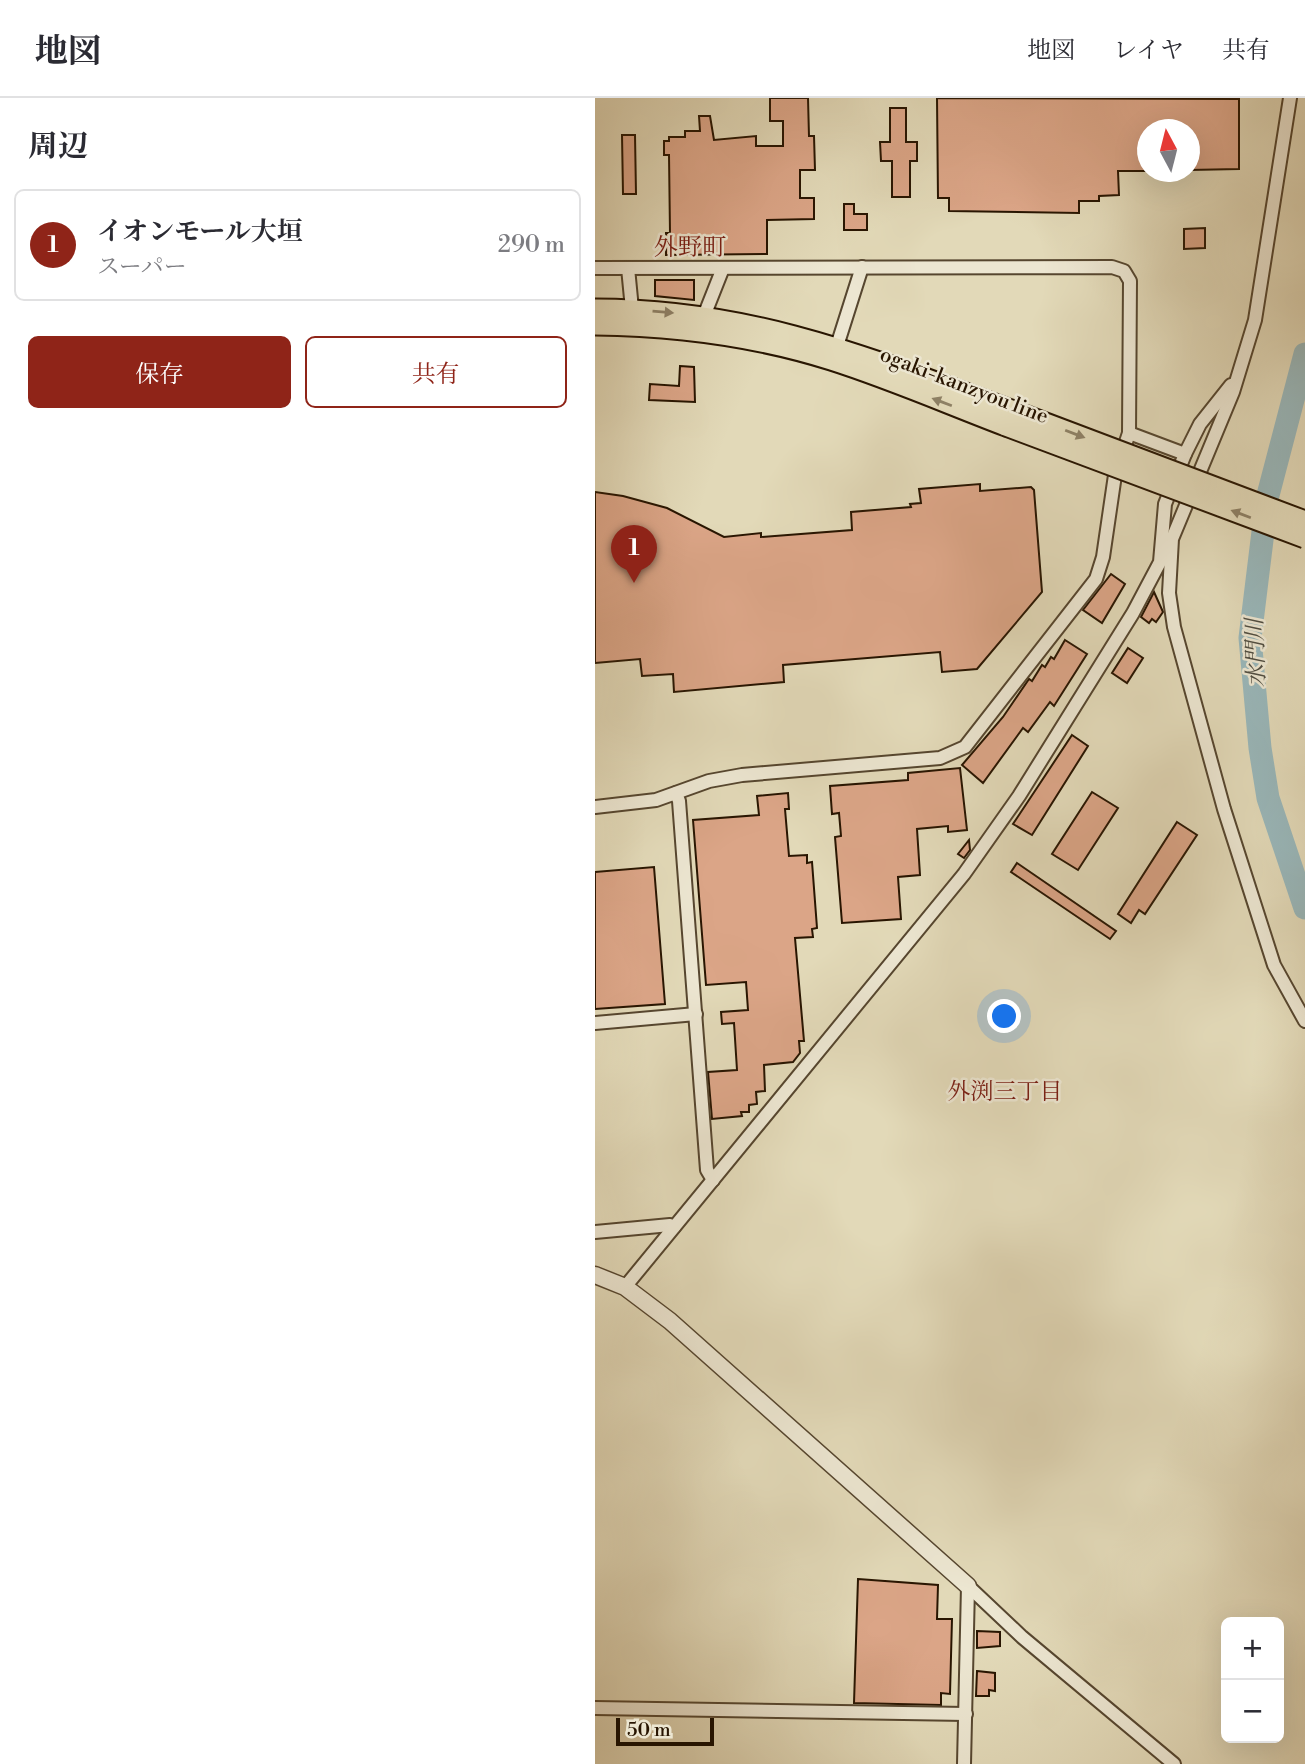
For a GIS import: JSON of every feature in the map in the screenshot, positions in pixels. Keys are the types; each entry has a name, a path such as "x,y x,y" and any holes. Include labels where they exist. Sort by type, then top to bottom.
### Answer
{"main road":[{"name":"ogaki-kanzyou line","path":"595,309 632,309 704,316 837,346 1305,538"},
{"name":"ogaki-kanzyou line","path":"595,325 683,329 783,347 832,360 1009,418 1305,521"}],"street":[{"path":"625,1287 964,874 1033,773 1164,563 1233,392 1234,381 1255,320 1290,98"},
{"path":"837,346 862,267"},
{"path":"595,268 1112,267 1124,271 1130,281 1129,433 1115,475 1103,557 1096,579 965,747 940,758 742,775 709,781 656,800 595,807"},
{"path":"628,268 632,309"},
{"path":"704,316 723,268"},
{"path":"1234,381 1200,424 1165,504 1164,563 1174,627 1224,809 1274,965 1305,1021"},
{"path":"1129,433 1185,454"},
{"path":"676,793 707,1170 713,1180"},
{"path":"595,1023 696,1014"},
{"path":"595,1232 670,1225 674,1227"},
{"path":"595,1275 625,1287 670,1321 1022,1637 1174,1764"},
{"path":"964,1764 968,1586"},
{"path":"595,1708 966,1714"}],"building":[{"path":"770,98 808,98 809,136 814,136 815,170 800,170 800,198 814,198 814,219 767,220 767,254 666,255 666,233 670,233 669,155 664,155 664,141 669,141 669,137 685,137 685,131 700,131 699,116 710,116 714,140 756,136 756,146 783,146 783,121 770,121"},
{"path":"937,98 1239,99 1239,169 1200,170 1200,119 1137,119 1137,171 1118,171 1119,195 1099,196 1099,201 1079,201 1079,213 949,211 949,198 938,198"},
{"path":"890,108 906,108 906,142 917,142 917,161 910,161 910,197 892,197 892,161 881,161 880,142 890,142"},
{"path":"622,135 635,135 636,194 623,194"},
{"path":"844,204 854,204 854,214 867,214 867,230 844,230"},
{"path":"1205,228 1205,248 1184,249 1184,229"},
{"path":"655,280 694,280 694,300 655,296"},
{"path":"680,366 694,367 695,402 649,400 650,384 679,386"},
{"path":"980,484 980,491 1031,487 1034,490 1042,592 977,669 942,672 940,652 783,665 784,682 674,692 673,674 642,676 640,659 595,663 595,492 623,496 667,508 724,537 761,533 761,537 852,530 851,512 911,507 910,504 921,503 919,489"},
{"path":"1111,574 1125,584 1102,623 1083,610"},
{"path":"1154,592 1163,612 1156,622 1152,619 1149,623 1141,617"},
{"path":"1065,640 1087,654 1054,706 1050,702 1028,732 1023,728 983,783 962,765 1003,717 1029,679 1032,681 1051,657 1054,659"},
{"path":"1128,648 1143,658 1127,683 1112,673"},
{"path":"1072,735 1088,746 1032,835 1013,824"},
{"path":"960,768 967,830 948,832 948,826 917,829 920,875 898,877 901,919 842,923 835,837 841,836 839,813 832,814 830,786 908,780 908,773"},
{"path":"1092,792 1118,808 1078,870 1052,854"},
{"path":"788,793 789,809 785,809 789,856 807,855 807,863 812,862 817,928 812,929 813,937 795,938 804,1041 799,1041 800,1053 793,1062 764,1065 765,1091 756,1092 757,1104 749,1105 749,1112 741,1112 742,1116 712,1119 708,1072 737,1070 734,1023 722,1024 721,1012 748,1010 746,982 706,985 693,820 759,815 757,796"},
{"path":"1177,822 1197,835 1145,914 1139,910 1131,923 1118,914"},
{"path":"969,840 970,850 964,858 958,854"},
{"path":"1017,863 1116,931 1110,939 1011,872"},
{"path":"654,867 665,1004 595,1009 595,872"},
{"path":"858,1579 938,1585 937,1619 952,1619 950,1694 941,1693 941,1705 854,1703"},
{"path":"977,1631 1000,1632 1000,1646 977,1648"},
{"path":"977,1671 995,1673 995,1691 989,1690 989,1696 976,1696"}],"waterway":[{"name":"水門川","path":"1305,354 1267,499 1250,638 1260,748 1268,798 1305,908"}],"place":[{"name":"イオンモール大垣","path":"634,583"}],"district":[{"name":"外野町","path":"690,248"},
{"name":"外渕三丁目","path":"1005,1092"}]}
